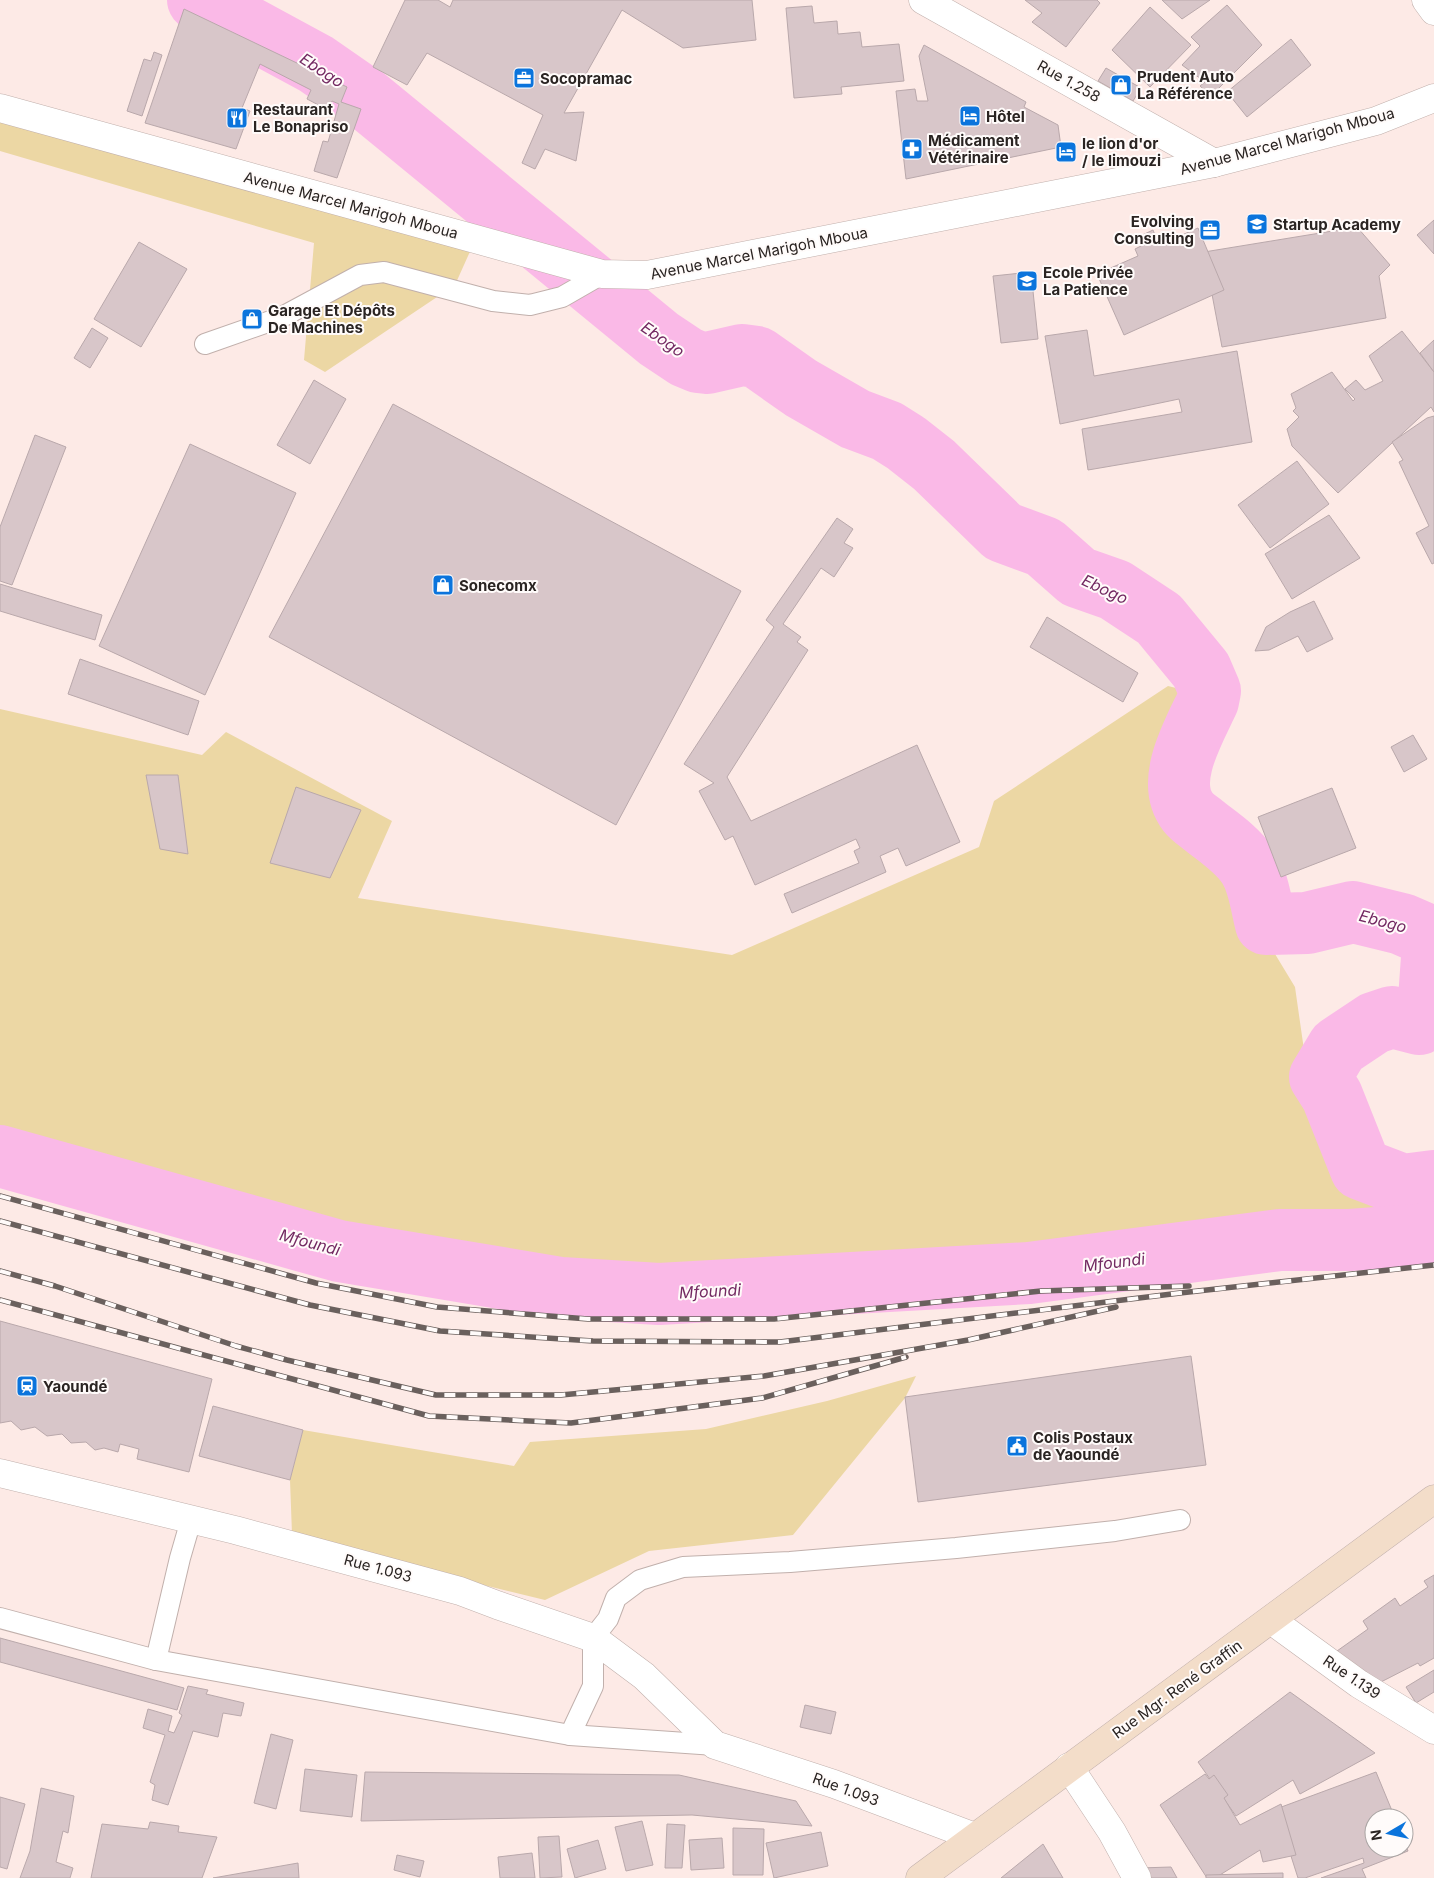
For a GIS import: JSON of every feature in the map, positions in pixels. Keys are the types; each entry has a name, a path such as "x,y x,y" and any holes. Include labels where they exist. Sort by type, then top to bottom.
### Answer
{"main road":[{"name":"Rue Mgr. René Graffin","path":"920,1878 1434,1499"}],"street":[{"name":"Rue 1.258","path":"923,0 1214,163"},
{"name":"Avenue Marcel Marigoh Mboua","path":"0,108 602,274 647,275 1214,163 1376,121 1434,98"},
{"name":"Rue 1.093","path":"0,1473 236,1530 460,1591 593,1638 644,1676 716,1745 834,1784 975,1837"},
{"name":"Rue 1.139","path":"1272,1620 1359,1684 1434,1730"},
{"path":"1069,1767 1112,1832 1137,1878"}],"lane":[{"path":"205,344 282,317 360,275 384,272 493,302 530,306 562,297 602,274"},
{"path":"156,1660 191,1520"},
{"path":"570,1735 593,1686 593,1638 608,1619 616,1598 640,1580 683,1567 790,1562 956,1548 1115,1531 1180,1520"},
{"name":"Rue 1.093","path":"0,1618 156,1660 570,1735 716,1745"}],"shaded area":[{"path":"0,94 481,227 455,285 325,372 304,360 314,243 0,151"},
{"path":"1168,686 1196,693 1182,723 1171,789 1184,825 1234,860 1247,880 1255,921 1295,987 1305,1057 1325,1108 1388,1163 1434,1184 1434,1232 1350,1240 1280,1240 1029,1273 659,1294 561,1288 339,1251 0,1156 0,709 202,755 226,732 392,821 358,898 732,955 979,847 994,801"},
{"path":"916,1376 905,1398 793,1535 649,1551 545,1600 296,1539 292,1534 290,1480 303,1430 514,1466 530,1442 706,1429 827,1401"}],"building":[{"path":"405,0 438,0 450,7 453,0 752,0 756,40 683,48 622,10 564,113 584,112 576,161 545,149 535,169 522,163 543,115 427,53 407,85 373,67"},
{"path":"1025,0 1097,0 1100,3 1066,47 1032,22 1042,13"},
{"path":"1162,0 1210,0 1182,19"},
{"path":"1227,5 1262,45 1211,96 1200,86 1205,82 1182,65 1200,46 1191,37"},
{"path":"812,6 814,23 837,21 838,34 860,32 862,47 899,44 904,81 841,87 842,94 794,98 786,8"},
{"path":"1150,7 1191,45 1150,87 1112,50"},
{"path":"184,9 347,87 341,102 361,109 337,178 314,171 323,141 328,142 339,104 332,101 328,110 307,99 311,90 260,64 242,108 250,111 236,149 145,123"},
{"path":"1291,39 1311,65 1247,117 1227,92"},
{"name":"Hôtel","path":"924,45 1026,102 1024,107 1058,125 1061,147 906,179 896,91 915,89 917,101 928,101 919,56"},
{"path":"154,52 162,55 142,116 127,111 144,59 151,61"},
{"path":"1106,68 1141,88 1133,101 1098,81"},
{"path":"1434,220 1434,254 1417,235"},
{"path":"1357,227 1390,265 1379,276 1386,318 1222,347 1204,252"},
{"path":"1198,228 1224,290 1124,335 1097,274 1138,256 1135,249 1141,246 1138,237 1153,230 1159,245"},
{"path":"139,242 187,269 141,347 94,319"},
{"path":"1031,272 1038,339 1001,343 993,276"},
{"path":"92,328 108,338 90,368 74,358"},
{"path":"1087,330 1094,376 1237,351 1252,442 1088,470 1082,429 1182,412 1179,399 1060,424 1045,336"},
{"path":"1402,331 1434,372 1434,412 1431,407 1338,493 1292,446 1287,429 1299,417 1293,411 1296,408 1291,394 1332,372 1353,401 1355,399 1345,389 1356,380 1365,390 1383,381 1369,356"},
{"path":"1434,340 1434,372 1420,353"},
{"path":"314,380 346,399 310,464 277,445"},
{"path":"393,404 741,591 616,825 269,637"},
{"path":"1434,416 1434,563 1432,564 1416,533 1429,526 1399,462 1403,460 1392,442 1427,418"},
{"path":"35,435 66,447 12,585 0,581 0,527"},
{"path":"190,444 296,493 205,695 99,646"},
{"path":"1297,461 1329,504 1270,548 1238,505"},
{"path":"1329,515 1360,558 1292,599 1265,554"},
{"path":"837,518 853,529 844,543 853,548 834,577 821,568 783,624 801,637 797,642 808,650 727,777 751,821 917,745 960,842 906,866 898,848 880,856 886,872 792,913 784,894 859,863 854,851 860,848 856,839 755,885 733,836 725,840 699,791 714,783 684,764 774,627 766,620"},
{"path":"0,584 102,615 95,640 0,611"},
{"path":"1314,601 1333,639 1307,652 1298,636 1269,650 1255,651 1266,627 1290,612"},
{"path":"1047,617 1138,673 1123,702 1030,647"},
{"path":"80,659 199,701 188,735 68,694"},
{"path":"1413,735 1427,759 1404,772 1391,747"},
{"path":"146,775 178,775 188,854 160,849"},
{"path":"296,787 361,810 330,878 270,863"},
{"path":"1332,788 1356,848 1281,877 1258,817"},
{"path":"0,1321 212,1379 189,1472 137,1459 139,1449 120,1444 118,1452 104,1448 95,1450 86,1442 71,1443 62,1434 47,1436 35,1427 21,1430 11,1421 0,1423"},
{"path":"1191,1356 1206,1465 918,1502 905,1397"},
{"path":"213,1406 303,1430 290,1480 199,1456"},
{"path":"1434,1575 1434,1658 1420,1666 1418,1663 1377,1684 1337,1651 1368,1629 1363,1621 1395,1598 1400,1606 1428,1587 1424,1581"},
{"path":"0,1638 184,1688 177,1710 0,1662"},
{"path":"1434,1670 1434,1692 1416,1703 1406,1687"},
{"path":"188,1686 208,1690 206,1694 244,1703 241,1716 223,1713 218,1737 193,1731 168,1805 152,1800 155,1785 150,1782 165,1735 143,1728 148,1709 172,1716 168,1731 174,1733 182,1715 179,1713"},
{"path":"1290,1692 1375,1753 1300,1794 1293,1780 1236,1816 1198,1762"},
{"path":"805,1705 836,1712 831,1734 800,1727"},
{"path":"271,1734 293,1740 276,1809 254,1803"},
{"path":"305,1769 357,1775 352,1817 300,1811"},
{"path":"365,1772 679,1775 796,1801 812,1826 692,1815 361,1821"},
{"path":"1376,1772 1391,1808 1364,1808 1364,1858 1390,1858 1362,1869 1366,1878 1321,1878 1364,1863 1363,1858 1305,1878 1298,1878 1276,1809"},
{"path":"1205,1774 1209,1779 1214,1775 1228,1795 1224,1798 1240,1825 1281,1804 1296,1855 1263,1862 1260,1850 1215,1878 1207,1878 1160,1805"},
{"path":"41,1788 74,1796 68,1833 63,1831 56,1862 73,1868 70,1878 20,1878 30,1851"},
{"path":"0,1797 25,1804 7,1869 0,1867"},
{"path":"642,1821 653,1865 626,1871 615,1827"},
{"path":"150,1822 179,1826 178,1832 217,1837 202,1878 91,1878 102,1824 148,1829"},
{"path":"667,1824 685,1825 682,1868 665,1868"},
{"path":"733,1828 764,1829 763,1875 733,1875"},
{"path":"821,1832 828,1866 774,1878 766,1843"},
{"path":"559,1836 562,1877 540,1878 538,1837"},
{"path":"722,1838 724,1868 691,1870 689,1840"},
{"path":"598,1840 606,1869 575,1878 567,1849"},
{"path":"1043,1844 1063,1878 1001,1878"},
{"path":"532,1853 535,1878 500,1878 498,1857"},
{"path":"397,1855 424,1861 420,1877 394,1870"},
{"path":"298,1863 299,1878 213,1878"},
{"path":"1171,1867 1177,1878 1145,1878 1139,1868"},
{"path":"1283,1873 1283,1878 1206,1878 1206,1875"}],"waterway":[{"name":"Ebogo","path":"198,0 316,64 365,98 659,339 686,357 698,362 707,363 742,355 757,357 801,388 855,419 887,431 906,443 934,465 1003,532 1044,547 1078,577 1115,590 1159,619 1201,670 1210,691 1208,701 1189,741 1180,771 1179,786 1181,800 1191,816 1244,860 1252,872 1257,886 1266,924 1307,923 1353,912 1402,924 1425,934 1433,943 1428,1014 1419,1024 1392,1017 1374,1023 1338,1047 1320,1077 1332,1096 1361,1169 1403,1185 1434,1181"},
{"name":"Mfoundi","path":"0,1156 339,1251 561,1288 659,1294 1029,1273 1280,1240 1350,1240 1434,1232"}],"railway":[{"path":"0,1196 316,1283 437,1307 588,1319 774,1319 1041,1291 1189,1286"},
{"path":"0,1221 310,1305 440,1331 593,1341 780,1342 1180,1293 1434,1265"},
{"path":"0,1271 55,1286 236,1346 436,1395 561,1395 764,1376 968,1340 1116,1307"},
{"path":"0,1300 429,1416 571,1423 762,1398 906,1357"}],"place":[{"name":"Socopramac","path":"524,78"},
{"name":"Prudent Auto La Référence","path":"1121,85"},
{"name":"Hôtel","path":"970,116"},
{"name":"Restaurant Le Bonapriso","path":"237,118"},
{"name":"Médicament Vétérinaire","path":"912,149"},
{"name":"le lion d'or / le limouzi","path":"1066,152"},
{"name":"Startup Academy","path":"1257,224"},
{"name":"Evolving Consulting","path":"1210,230"},
{"name":"Ecole Privée La Patience","path":"1027,281"},
{"name":"Garage Et Dépôts De Machines","path":"252,319"},
{"name":"Sonecomx","path":"443,585"},
{"name":"Yaoundé","path":"27,1386"},
{"name":"Colis Postaux de Yaoundé","path":"1017,1446"}]}
